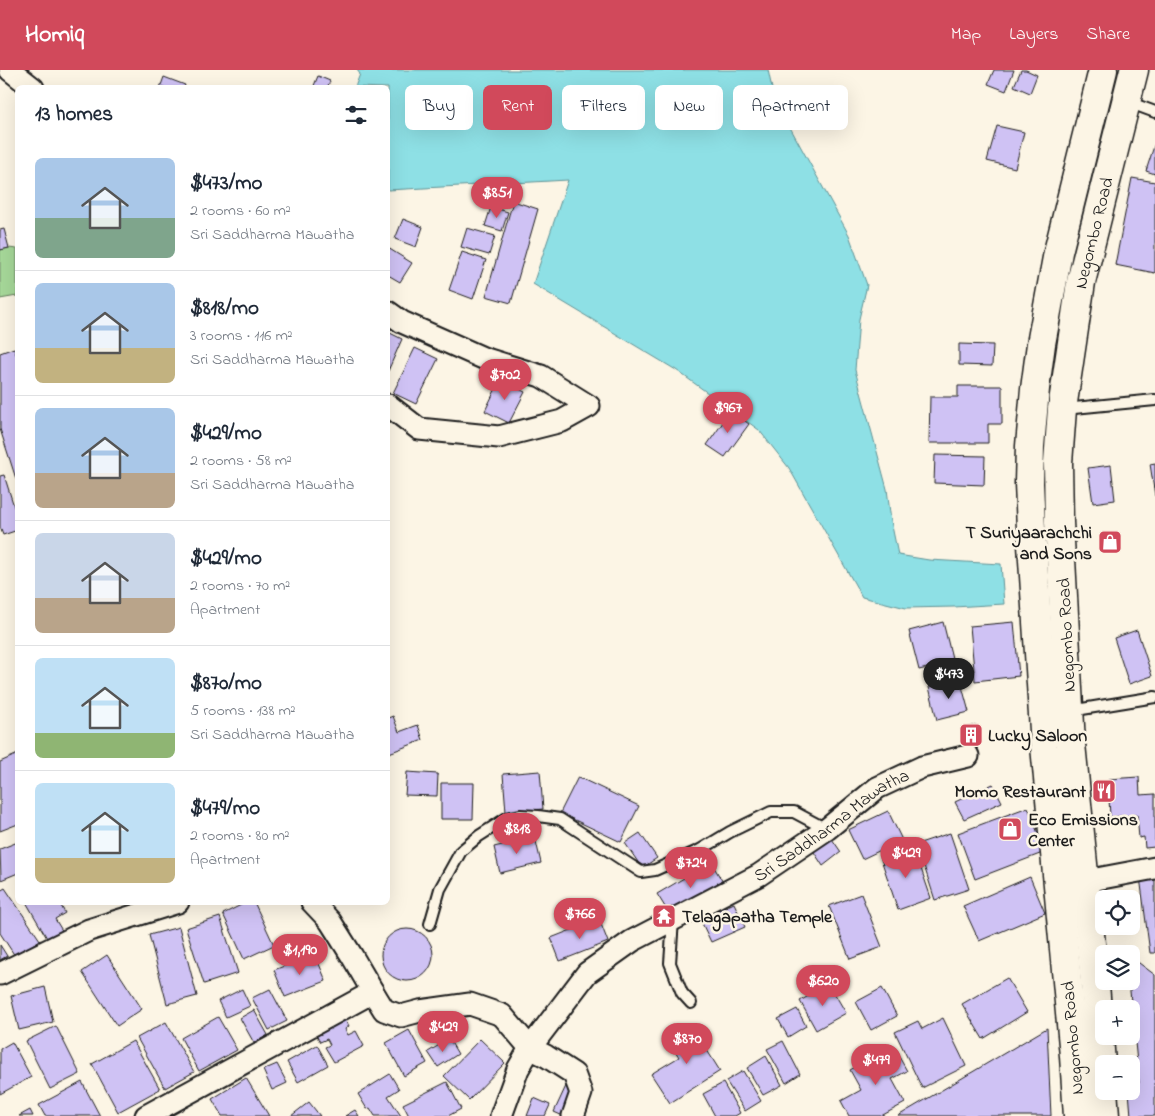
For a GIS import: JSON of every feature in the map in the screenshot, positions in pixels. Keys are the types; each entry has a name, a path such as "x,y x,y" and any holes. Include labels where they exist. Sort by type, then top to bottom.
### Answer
{"highway":[{"name":"Negombo Road","path":"1078,1116 1045,746 1029,483 1030,446 1040,344 1058,252 1104,70"},
{"name":"Negombo Road","path":"1105,1116 1100,1038 1072,744 1059,522 1058,463 1062,409 1082,282 1134,70"}],"street":[{"path":"10,70 29,85"},
{"path":"390,313 402,322 483,358 541,376 588,406 562,421 499,437 419,429 390,407"},
{"name":"Sri Saddharma Mawatha","path":"502,1116 518,1069 530,1048 586,973 632,941 758,875 827,830 877,788 922,767 968,756"},
{"path":"1086,881 1155,868"},
{"path":"0,974 89,930 168,905"},
{"path":"315,905 330,921 384,1010 401,1016 420,1011 470,1004 502,1015 530,1048 574,1074 580,1093 573,1116"},
{"path":"146,1116 373,992"}],"lane":[{"path":"1127,101 1155,112"},
{"path":"1062,409 1155,400"},
{"path":"1070,711 1155,697"},
{"path":"430,924 440,889 461,851 479,836 507,818 520,815 560,819 641,872 655,870 700,850 730,832 771,812 794,812 827,830"},
{"path":"673,919 670,963 682,993 690,1003"}],"green space":[{"path":"15,249 15,296 0,299 0,250"}],"water":[{"path":"357,70 768,70 771,85 733,85 733,130 792,130 849,235 867,285 859,319 855,370 887,489 898,555 929,560 1001,564 1004,604 906,608 862,597 789,468 759,430 676,370 533,284 568,180 390,190 390,85 356,85 360,74"}],"building":[{"path":"994,70 1014,70 1006,91 988,84"},
{"path":"1021,70 1037,75 1030,93 1014,86"},
{"path":"318,76 330,81 328,85 314,85"},
{"path":"164,77 185,85 161,85"},
{"path":"997,126 1024,132 1015,168 987,161"},
{"path":"1155,143 1155,174 1146,171"},
{"path":"1132,178 1155,182 1155,273 1115,265"},
{"path":"513,201 538,209 511,303 486,296"},
{"path":"491,207 508,212 502,231 485,226"},
{"path":"403,219 423,227 416,247 395,239"},
{"path":"467,228 495,236 489,255 461,247"},
{"path":"4,229 9,248 0,250 0,230"},
{"path":"390,249 412,263 400,282 390,276"},
{"path":"462,252 486,260 473,299 449,290"},
{"path":"390,333 402,339 390,366"},
{"path":"959,344 993,345 992,366 959,365"},
{"path":"14,348 15,351 15,476 0,429 0,353"},
{"path":"415,348 438,359 416,404 393,393"},
{"path":"500,380 525,392 509,423 485,411"},
{"path":"958,386 1002,386 1002,424 988,424 988,443 929,443 930,397 958,397"},
{"path":"731,411 749,424 725,457 707,445"},
{"path":"935,455 985,456 984,485 934,483"},
{"path":"1155,463 1155,496 1150,464"},
{"path":"1111,465 1115,500 1093,503 1088,468"},
{"path":"4,475 15,510 15,531 3,535 0,527 0,476"},
{"path":"943,622 953,662 919,670 909,631"},
{"path":"1014,622 1019,676 975,681 970,626"},
{"path":"1137,630 1152,676 1129,684 1114,638"},
{"path":"960,679 969,712 937,720 929,687"},
{"path":"393,716 399,732 418,725 423,740 390,753 390,717"},
{"name":"Lucky Saloon","path":"976,725 981,741 965,746 961,729"},
{"path":"15,755 15,825 0,831 0,762"},
{"path":"540,771 543,809 506,812 503,774"},
{"path":"407,772 438,774 437,796 405,795"},
{"path":"578,777 639,806 621,842 560,813"},
{"path":"1139,777 1140,795 1155,794 1155,847 1145,848 1144,837 1139,838 1137,815 1110,817 1108,779"},
{"path":"441,783 474,783 473,819 441,819"},
{"path":"993,784 1002,802 964,819 955,802"},
{"path":"1028,807 1045,852 975,879 958,833"},
{"path":"888,811 902,840 862,859 848,830"},
{"path":"640,833 657,858 642,868 625,843"},
{"path":"950,833 969,889 935,900 917,844"},
{"path":"830,836 841,852 823,866 812,849"},
{"path":"535,837 541,863 500,873 494,847"},
{"path":"15,843 15,874 1,880 0,849"},
{"path":"914,848 931,898 898,910 881,859"},
{"path":"711,862 724,884 670,915 657,894"},
{"path":"1155,875 1155,953 1150,953 1140,877"},
{"path":"1030,877 1045,913 979,941 963,906"},
{"path":"5,888 40,940 15,956 0,933 0,891"},
{"path":"861,894 882,947 850,959 829,906"},
{"path":"734,903 745,927 711,942 700,919"},
{"path":"28,905 61,905 65,913 55,919 66,937 51,945"},
{"path":"241,905 255,905 274,945 244,959 223,914"},
{"path":"220,917 238,973 204,984 186,928"},
{"path":"599,919 608,942 560,961 551,938"},
{"path":"179,927 197,996 167,1004 149,935"},
{"path":"402,929 412,929 426,936 433,950 433,960 426,974 412,981 402,981 392,977 385,970 381,960 381,950 385,940 392,933"},
{"path":"0,945 7,956 0,960"},
{"path":"315,954 326,981 285,997 274,970"},
{"path":"107,955 142,1009 117,1026 82,972"},
{"path":"1140,964 1155,975 1155,1116 1131,1116 1130,1100 1140,1100 1140,1055 1136,1055 1135,1045 1140,1045 1140,1000 1131,1000 1130,990 1140,990"},
{"path":"1007,978 1027,1012 983,1039 962,1004"},
{"path":"829,984 846,1013 816,1030 800,1001"},
{"path":"45,987 53,1022 19,1030 11,996"},
{"path":"882,988 897,1016 871,1030 856,1002"},
{"path":"242,989 250,1006 226,1017 218,1001"},
{"path":"270,989 287,1021 269,1030 252,998"},
{"path":"797,1009 806,1026 788,1037 778,1019"},
{"path":"254,1010 268,1035 254,1043 240,1018"},
{"path":"341,1011 349,1026 345,1029 348,1035 356,1031 364,1046 334,1062 325,1047 330,1045 327,1039 320,1042 312,1028"},
{"path":"218,1017 237,1050 199,1071 181,1038"},
{"path":"943,1018 966,1066 922,1088 895,1032 918,1021 922,1029"},
{"path":"166,1022 194,1072 165,1088 137,1038"},
{"path":"699,1025 711,1043 705,1047 720,1071 670,1103 651,1074 679,1057 670,1043"},
{"path":"56,1026 80,1074 50,1089 26,1041"},
{"path":"1047,1028 1051,1116 898,1116"},
{"path":"409,1030 427,1063 404,1076 386,1043"},
{"path":"449,1039 458,1054 438,1067 428,1052"},
{"path":"480,1039 505,1063 469,1100 444,1076"},
{"path":"133,1041 160,1089 118,1112 92,1064"},
{"path":"783,1041 800,1074 786,1083 767,1049"},
{"path":"12,1042 31,1077 0,1094 0,1049"},
{"path":"317,1045 328,1065 298,1082 287,1062"},
{"path":"893,1046 907,1071 892,1079 905,1103 881,1116 849,1116 841,1101 861,1090 850,1070"},
{"path":"766,1056 782,1085 763,1095 747,1068"},
{"path":"277,1064 287,1083 272,1090 263,1070"},
{"path":"743,1071 761,1101 745,1111 726,1081"},
{"path":"390,1074 399,1089 388,1096 401,1116 375,1116 370,1108 367,1109 358,1094"},
{"path":"246,1078 269,1116 222,1116 212,1099"},
{"path":"82,1082 100,1116 45,1116 39,1105"},
{"path":"447,1082 461,1109 448,1116 409,1116 403,1104"},
{"path":"723,1083 740,1113 735,1116 715,1116 703,1094"},
{"path":"566,1086 577,1092 563,1116 554,1112"},
{"path":"534,1098 550,1105 545,1116 527,1116"},
{"path":"309,1102 320,1116 291,1116"},
{"path":"30,1110 33,1116 19,1116"},
{"path":"355,1110 359,1116 345,1116"}],"place":[{"name":"T Suriyaarachchi and Sons","path":"1110,542"},
{"name":"Lucky Saloon","path":"971,735"},
{"name":"Momo Restaurant","path":"1104,791"},
{"name":"Eco Emissions Center","path":"1010,829"},
{"name":"Telagapatha Temple","path":"664,916"}]}
